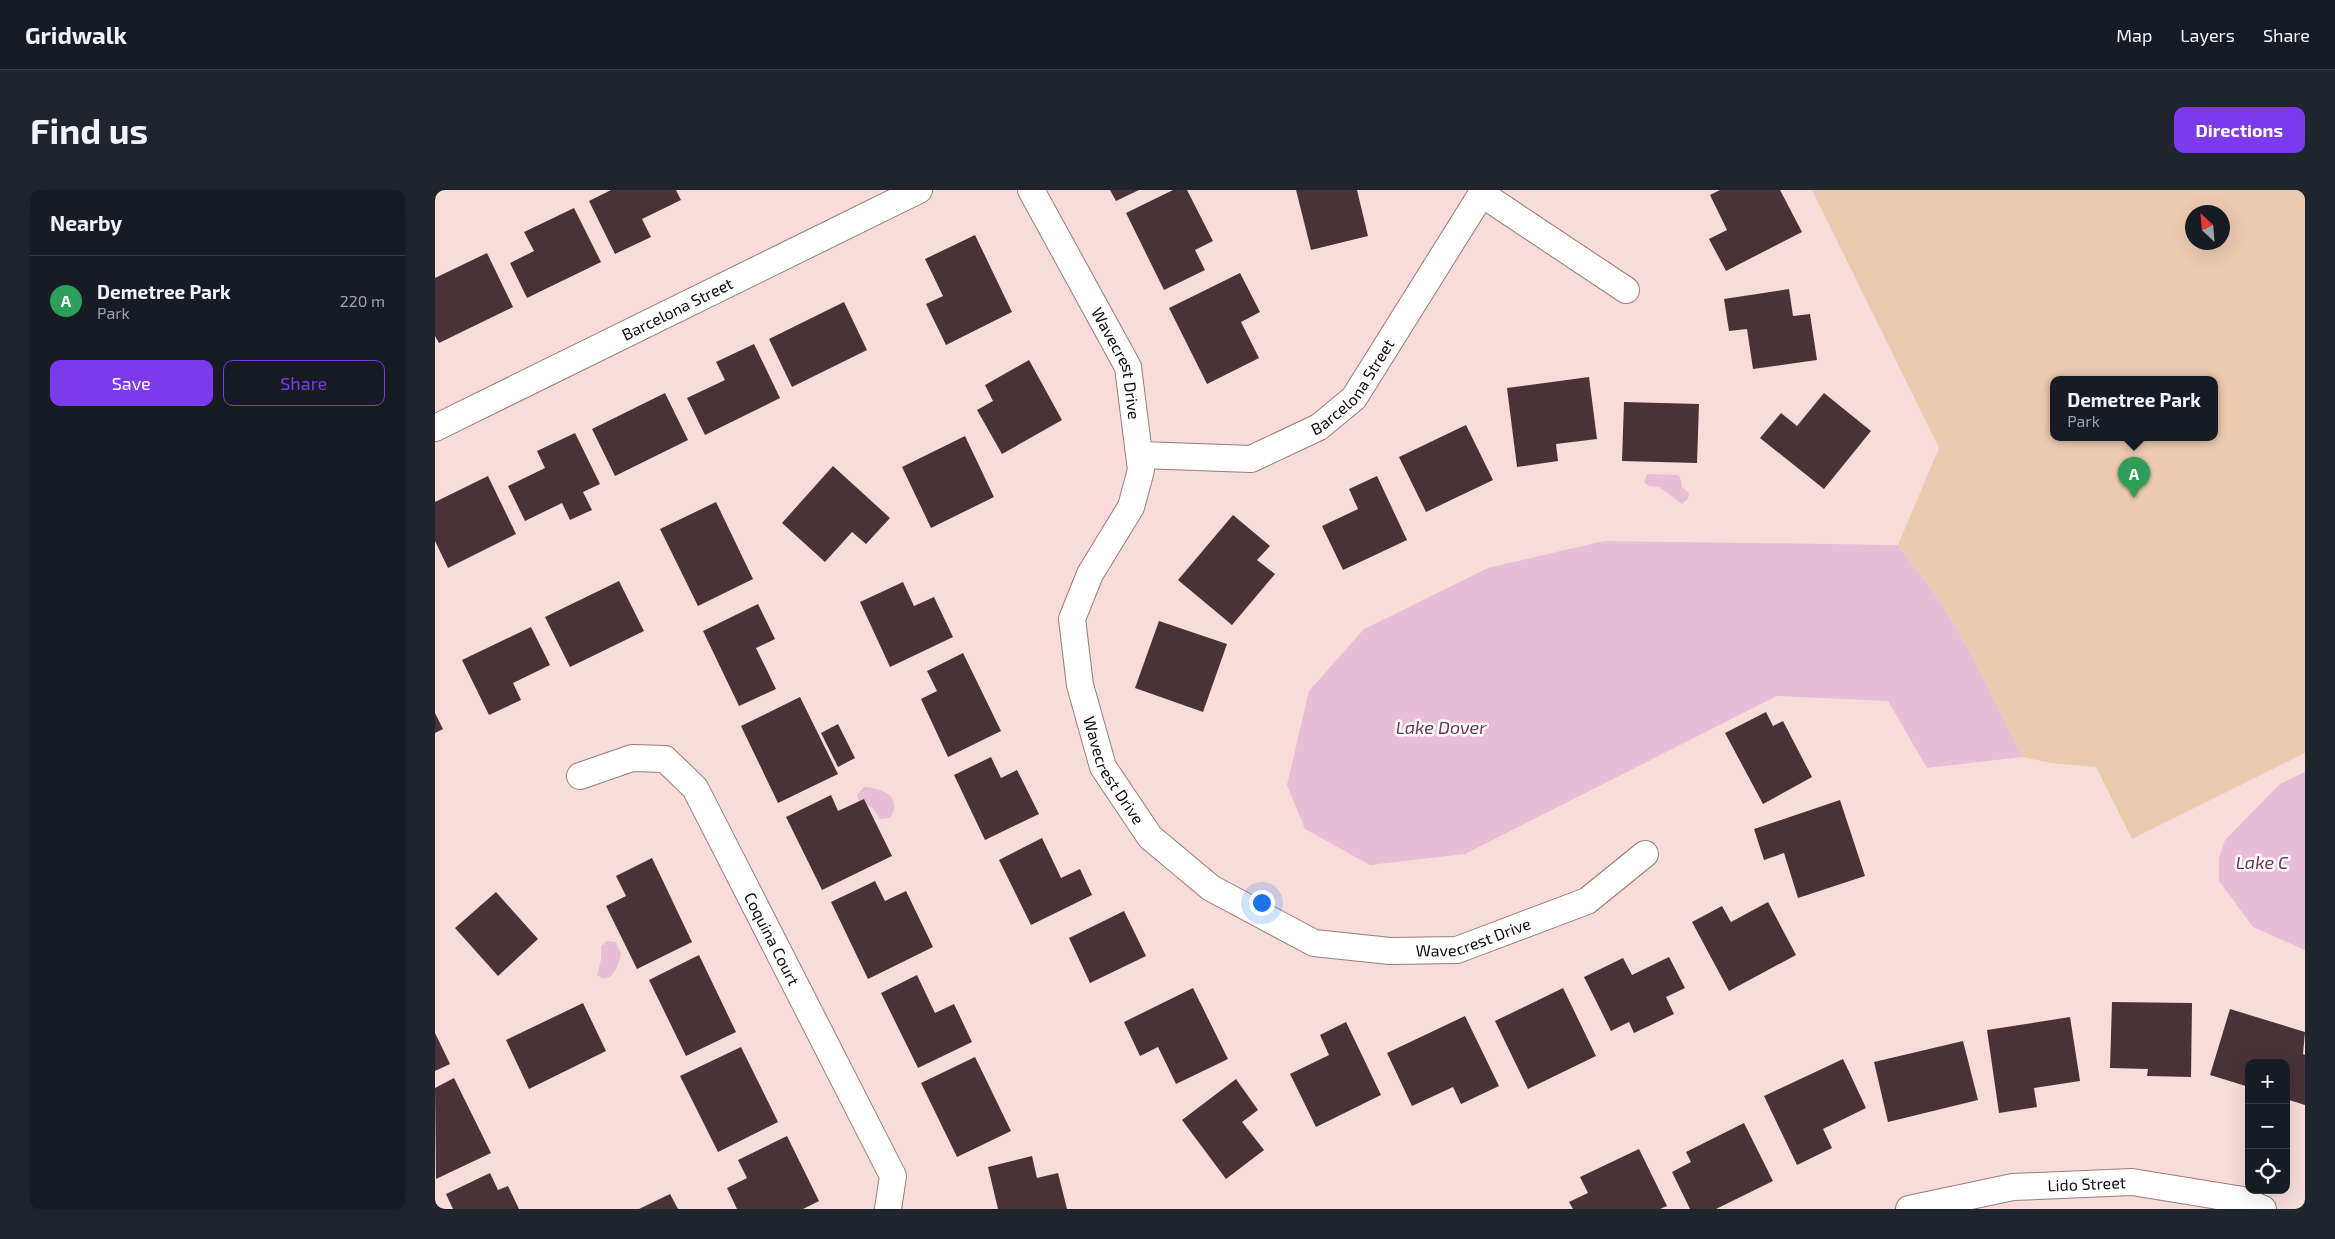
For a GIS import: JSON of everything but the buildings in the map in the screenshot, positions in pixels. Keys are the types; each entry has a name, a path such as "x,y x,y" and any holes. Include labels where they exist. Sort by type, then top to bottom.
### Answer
{"street":[{"name":"Barcelona Street","path":"435,428 919,190"},
{"name":"Wavecrest Drive","path":"1031,190 1127,367 1141,455 1141,470 1131,507 1090,574 1072,619 1080,686 1103,767 1150,837 1211,888 1314,943 1390,952 1457,950 1587,901 1645,854"},
{"name":"Barcelona Street","path":"1141,455 1251,459 1319,427 1354,398 1483,192"},
{"path":"1483,192 1626,290"},
{"name":"Coquina Court","path":"580,776 632,758 665,759 695,788 893,1176 887,1209"},
{"name":"Lido Street","path":"1909,1209 2013,1187 2132,1182 2243,1200 2263,1209"}],"shaded area":[{"path":"1812,190 2305,190 2305,753 2132,839 2096,767 2051,763 2022,757 1975,661 1941,602 1898,545 1939,448"}],"water":[{"path":"1647,474 1677,475 1680,477 1682,487 1689,493 1688,499 1682,504 1659,487 1649,486 1644,482"},
{"name":"Lake Dover","path":"1604,541 1898,545 1941,602 1975,661 2022,757 1927,768 1888,701 1777,696 1465,854 1370,865 1305,829 1287,785 1309,691 1364,629 1488,568"},
{"name":"Lake C","path":"2305,772 2305,950 2253,927 2219,881 2219,858 2225,840 2280,784"},
{"path":"864,787 878,789 889,795 894,804 890,818 880,819 873,808 859,801 857,795"},
{"path":"607,941 616,942 621,954 616,969 610,977 602,978 597,975 601,960 601,946"}],"place":[{"name":"Demetree Park","path":"2134,498"}]}
